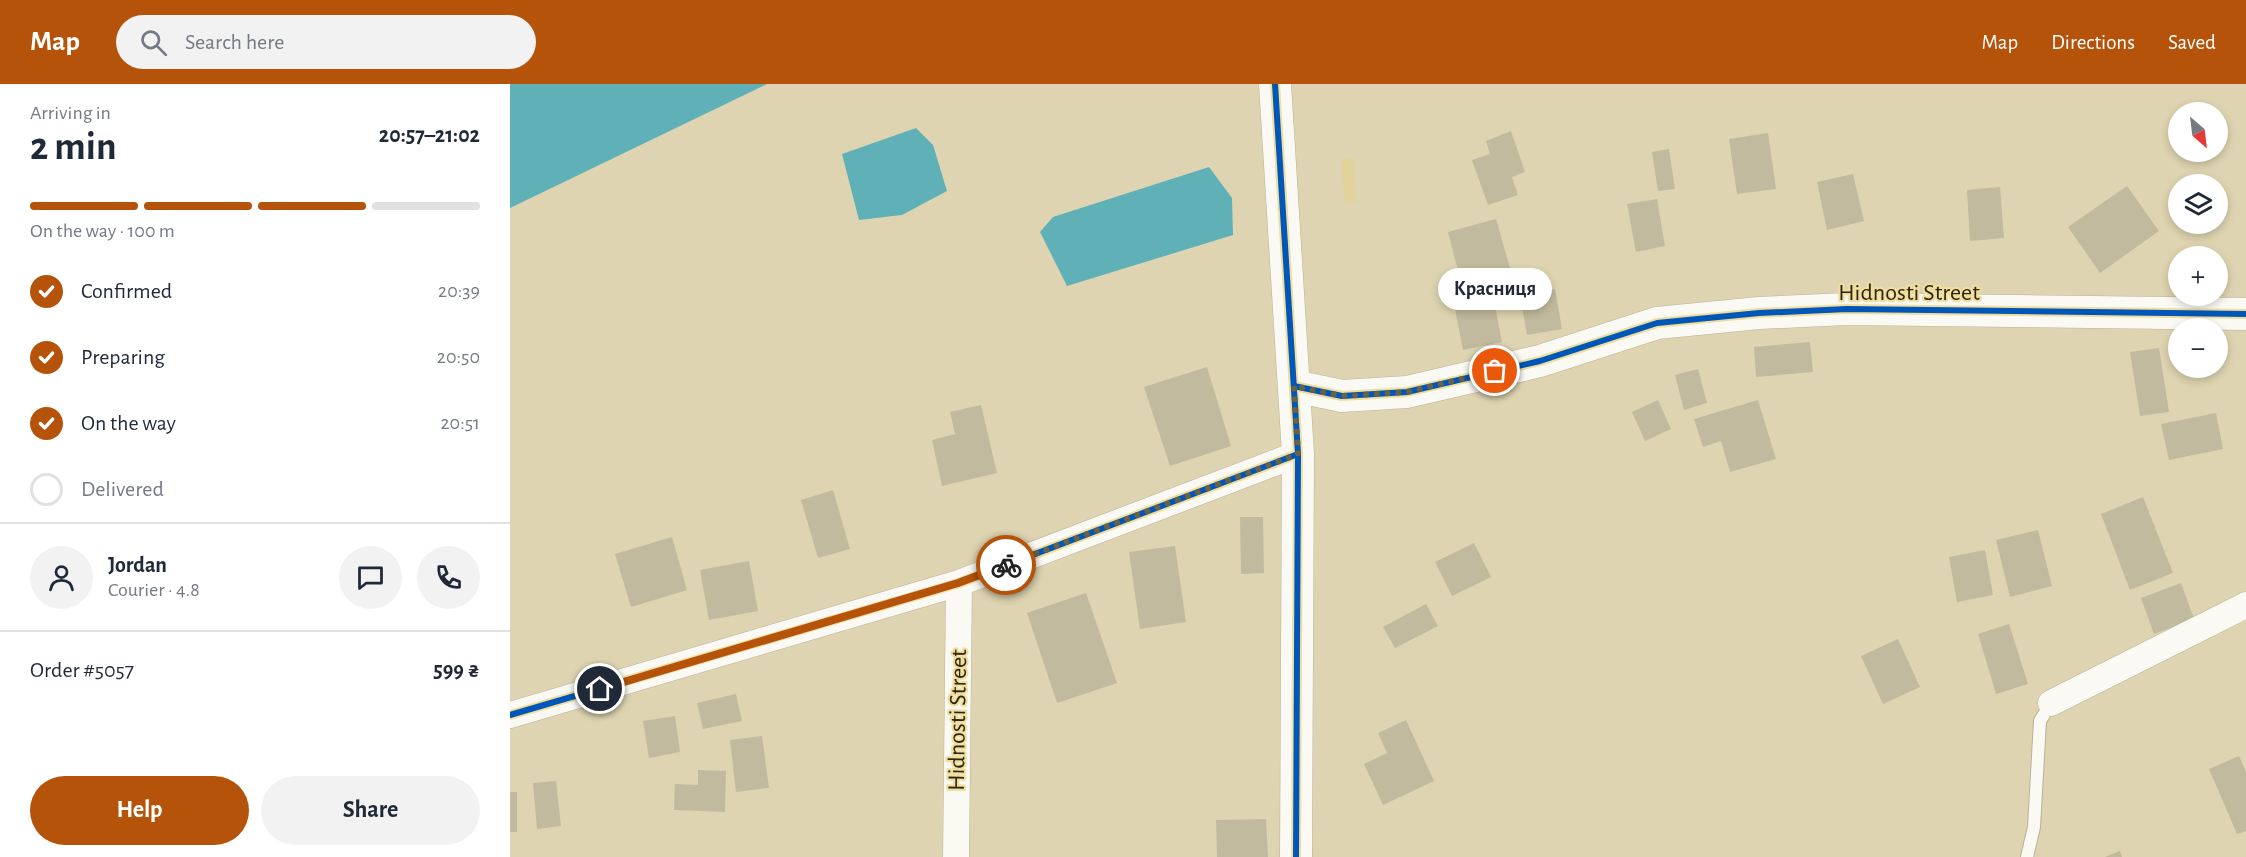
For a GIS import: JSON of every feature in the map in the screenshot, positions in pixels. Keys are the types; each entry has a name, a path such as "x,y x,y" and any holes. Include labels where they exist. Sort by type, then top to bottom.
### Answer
{"street":[{"path":"1275,84 1298,454 1296,857"},
{"name":"Hidnosti Street","path":"1294,386 1342,396 1407,392 1540,361 1657,323 1759,313 1847,309 2246,314"},
{"path":"510,715 958,583 1298,454"},
{"name":"Hidnosti Street","path":"956,857 958,583"},
{"path":"2051,703 2246,605"}],"lane":[{"path":"2027,857 2034,827 2040,721 2051,703"}],"shaded area":[{"path":"1353,158 1357,202 1345,203 1341,159"}],"water":[{"path":"510,84 767,84 510,208"},
{"path":"916,128 933,145 947,191 902,215 859,220 842,154"},
{"path":"1209,167 1232,198 1233,235 1067,286 1040,232 1053,217"}],"building":[{"path":"1511,131 1525,172 1512,177 1518,195 1488,205 1472,160 1490,154 1486,141"},
{"path":"1768,133 1776,189 1737,194 1729,139"},
{"path":"1669,149 1675,189 1658,191 1652,152"},
{"path":"1853,174 1864,221 1827,230 1817,182"},
{"path":"2127,186 2159,231 2100,273 2068,227"},
{"path":"2000,187 2004,238 1970,241 1967,190"},
{"path":"1657,199 1665,246 1636,252 1627,204"},
{"path":"1496,219 1510,268 1461,282 1448,232"},
{"path":"1555,289 1562,329 1527,335 1520,295"},
{"path":"1492,290 1502,342 1463,350 1453,299"},
{"path":"1810,342 1813,372 1756,377 1754,347"},
{"path":"2159,348 2169,412 2140,416 2130,352"},
{"path":"1207,367 1231,446 1170,466 1144,387"},
{"path":"1698,369 1707,403 1684,410 1675,375"},
{"path":"1658,400 1671,429 1645,441 1632,412"},
{"path":"1758,400 1776,459 1730,472 1721,441 1703,447 1694,419"},
{"path":"981,405 997,473 942,486 932,440 955,434 950,412"},
{"path":"2216,413 2223,449 2169,460 2161,424"},
{"path":"833,490 850,549 818,558 801,500"},
{"path":"2143,497 2173,573 2130,590 2101,514"},
{"path":"1240,517 1263,517 1264,573 1241,574"},
{"path":"2038,530 2052,586 2010,597 1996,540"},
{"path":"672,537 687,590 631,607 615,554"},
{"path":"1474,543 1491,577 1452,596 1435,562"},
{"path":"1175,546 1186,622 1140,629 1129,552"},
{"path":"1985,550 1993,595 1957,602 1949,557"},
{"path":"749,561 758,611 709,620 700,570"},
{"path":"2181,583 2194,619 2154,634 2141,598"},
{"path":"1086,593 1117,683 1057,703 1027,613"},
{"path":"1426,604 1438,626 1395,648 1383,627"},
{"path":"2009,624 2028,684 1996,694 1978,634"},
{"path":"1898,639 1920,687 1883,704 1861,656"},
{"path":"736,694 742,721 703,729 697,703"},
{"path":"675,716 680,752 649,758 643,721"},
{"path":"1406,720 1434,781 1383,805 1364,764 1387,753 1378,733"},
{"path":"762,736 769,788 736,792 730,740"},
{"path":"2239,756 2246,772 2246,831 2237,834 2209,769"},
{"path":"698,770 726,771 725,812 674,810 675,784 698,785"},
{"path":"556,781 561,826 537,829 533,783"},
{"path":"510,792 517,792 517,832 510,832"},
{"path":"1266,819 1268,857 1217,857 1216,820"},
{"path":"2120,851 2122,857 2105,857"}],"cycle path":[{"path":"1275,84 1298,454 1296,857"},
{"path":"1294,386 1342,396 1407,392 1540,361 1657,323 1759,313 1847,309 2246,314"},
{"path":"510,715 959,583 1298,454"}],"way so far":[{"path":"1006,565 1298,454 1294,386 1342,396 1407,392 1495,371"}],"place":[{"name":"Красниця","path":"1495,371"}],"route":[{"path":"600,689 958,583 1006,565"}]}
